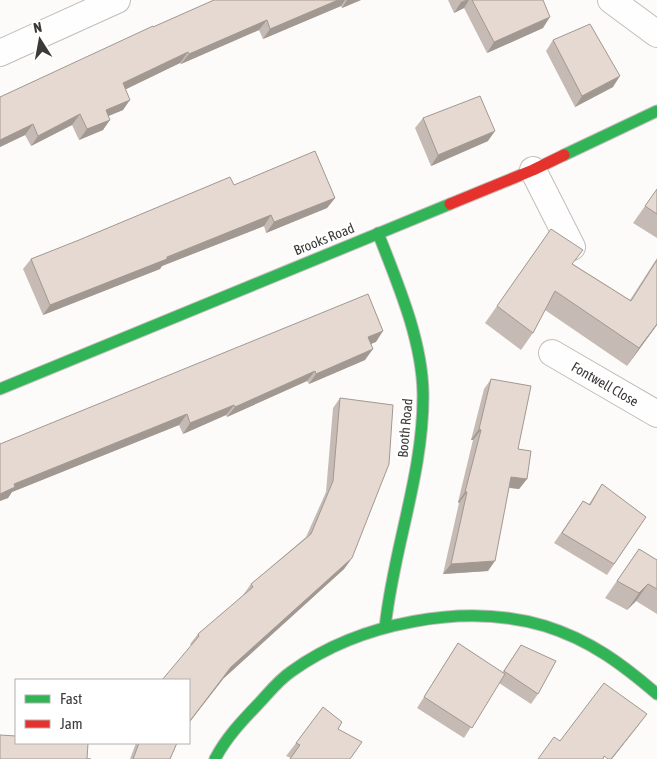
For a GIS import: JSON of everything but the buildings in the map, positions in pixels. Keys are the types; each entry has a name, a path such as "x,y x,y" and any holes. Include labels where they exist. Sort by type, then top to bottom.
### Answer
{"street":[{"path":"0,53 118,0"},
{"path":"611,0 657,34"},
{"name":"Brooks Road","path":"0,389 533,170 657,111"},
{"path":"533,170 572,247"},
{"name":"Booth Road","path":"378,233 405,305 418,352 423,392 419,457 388,597 385,628"},
{"name":"Fontwell Close","path":"552,353 657,414"},
{"path":"215,759 245,716 290,672 337,645 385,628 432,620 480,616 524,621 573,636 614,659 657,694"}],"traffic: fast":[{"path":"564,155 657,111"},
{"path":"0,389 450,204"},
{"path":"378,233 413,332 422,373 423,393 419,452 394,569 385,628"},
{"path":"215,759 230,735 242,721 292,671 319,654 348,640 380,629 413,622 447,617 481,616 514,619 545,626 577,638 605,654 657,694"}],"traffic: jam":[{"path":"450,204 533,170 564,155"}]}
